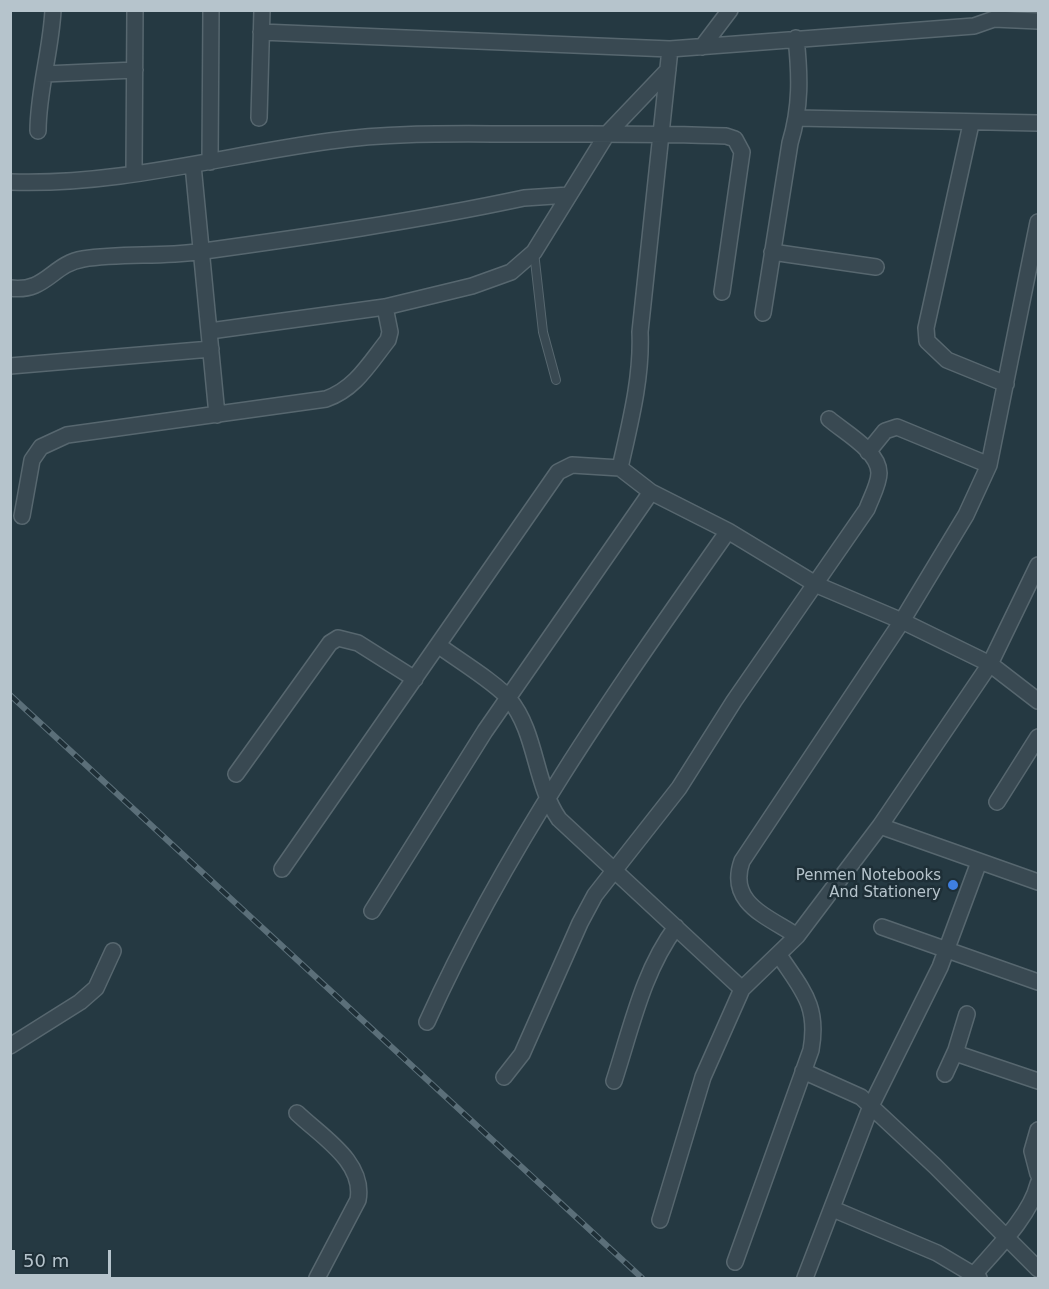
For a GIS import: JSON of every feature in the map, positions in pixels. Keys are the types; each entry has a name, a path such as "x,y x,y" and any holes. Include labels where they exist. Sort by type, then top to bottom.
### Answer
{"street":[{"path":"38,131 52,38 53,10"},
{"path":"135,10 135,172"},
{"path":"210,162 211,10"},
{"path":"259,118 261,10"},
{"path":"702,46 730,10"},
{"path":"967,10 970,26"},
{"path":"261,32 670,49 970,26 994,20 1038,21"},
{"path":"763,313 790,143 797,118 800,79 796,38"},
{"path":"620,468 634,409 639,369 640,332 670,49"},
{"path":"45,74 135,70"},
{"path":"210,331 385,307 472,286 511,272 534,252 607,134 668,70"},
{"path":"797,118 971,124 1038,123"},
{"path":"971,124 926,328 927,341 947,360 1006,384"},
{"path":"10,182 193,165 330,141 382,135 662,134 726,136 739,143 742,152 722,292"},
{"path":"193,165 217,415"},
{"path":"10,288 34,287 48,280 60,267 84,259 200,251 524,198 569,195"},
{"path":"797,936 748,903 738,889 738,873 742,861 902,621 966,514 989,465 1020,322 1038,222"},
{"path":"772,252 876,267"},
{"path":"22,516 32,460 41,447 67,435 326,399 340,394 352,386 388,340 390,332 385,307"},
{"path":"10,366 211,349"},
{"path":"504,1077 522,1054 580,923 595,895 679,788 734,701 817,585 867,508 879,475 878,464 868,452 829,419"},
{"path":"868,452 885,430 897,427 989,465"},
{"path":"282,869 558,472 572,465 620,468 651,492 728,531 817,585 902,621 990,664 1038,701"},
{"path":"372,911 509,698 651,492"},
{"path":"427,1022 460,948 546,800 728,531"},
{"path":"660,1220 703,1077 742,989 797,936 880,826 990,664 1038,565"},
{"path":"237,774 330,643 338,638 358,643 415,679"},
{"path":"438,645 509,698 529,739 546,800 559,819 742,989"},
{"path":"997,802 1038,737"},
{"path":"880,826 1038,882"},
{"path":"805,1278 871,1106 920,1011 946,952 979,862"},
{"path":"614,1081 649,975 658,954 676,927"},
{"path":"882,927 946,952 1038,982"},
{"path":"10,1046 80,1002 96,988 113,951"},
{"path":"735,1262 811,1050 814,1017 807,998 778,955"},
{"path":"945,1074 956,1050 967,1014"},
{"path":"956,1050 961,1055 1038,1081"},
{"path":"803,1071 844,1088 871,1106 1038,1269"},
{"path":"297,1113 353,1165 361,1186 358,1200 316,1278"},
{"path":"1038,1130 1032,1151 1038,1173"},
{"path":"833,1209 899,1235 975,1277 1006,1237 1036,1193 1038,1185"}],"lane":[{"path":"534,252 543,332 556,380"}],"railway":[{"path":"10,695 642,1278"}],"place":[{"name":"Penmen Notebooks And Stationery","path":"953,885"}]}
